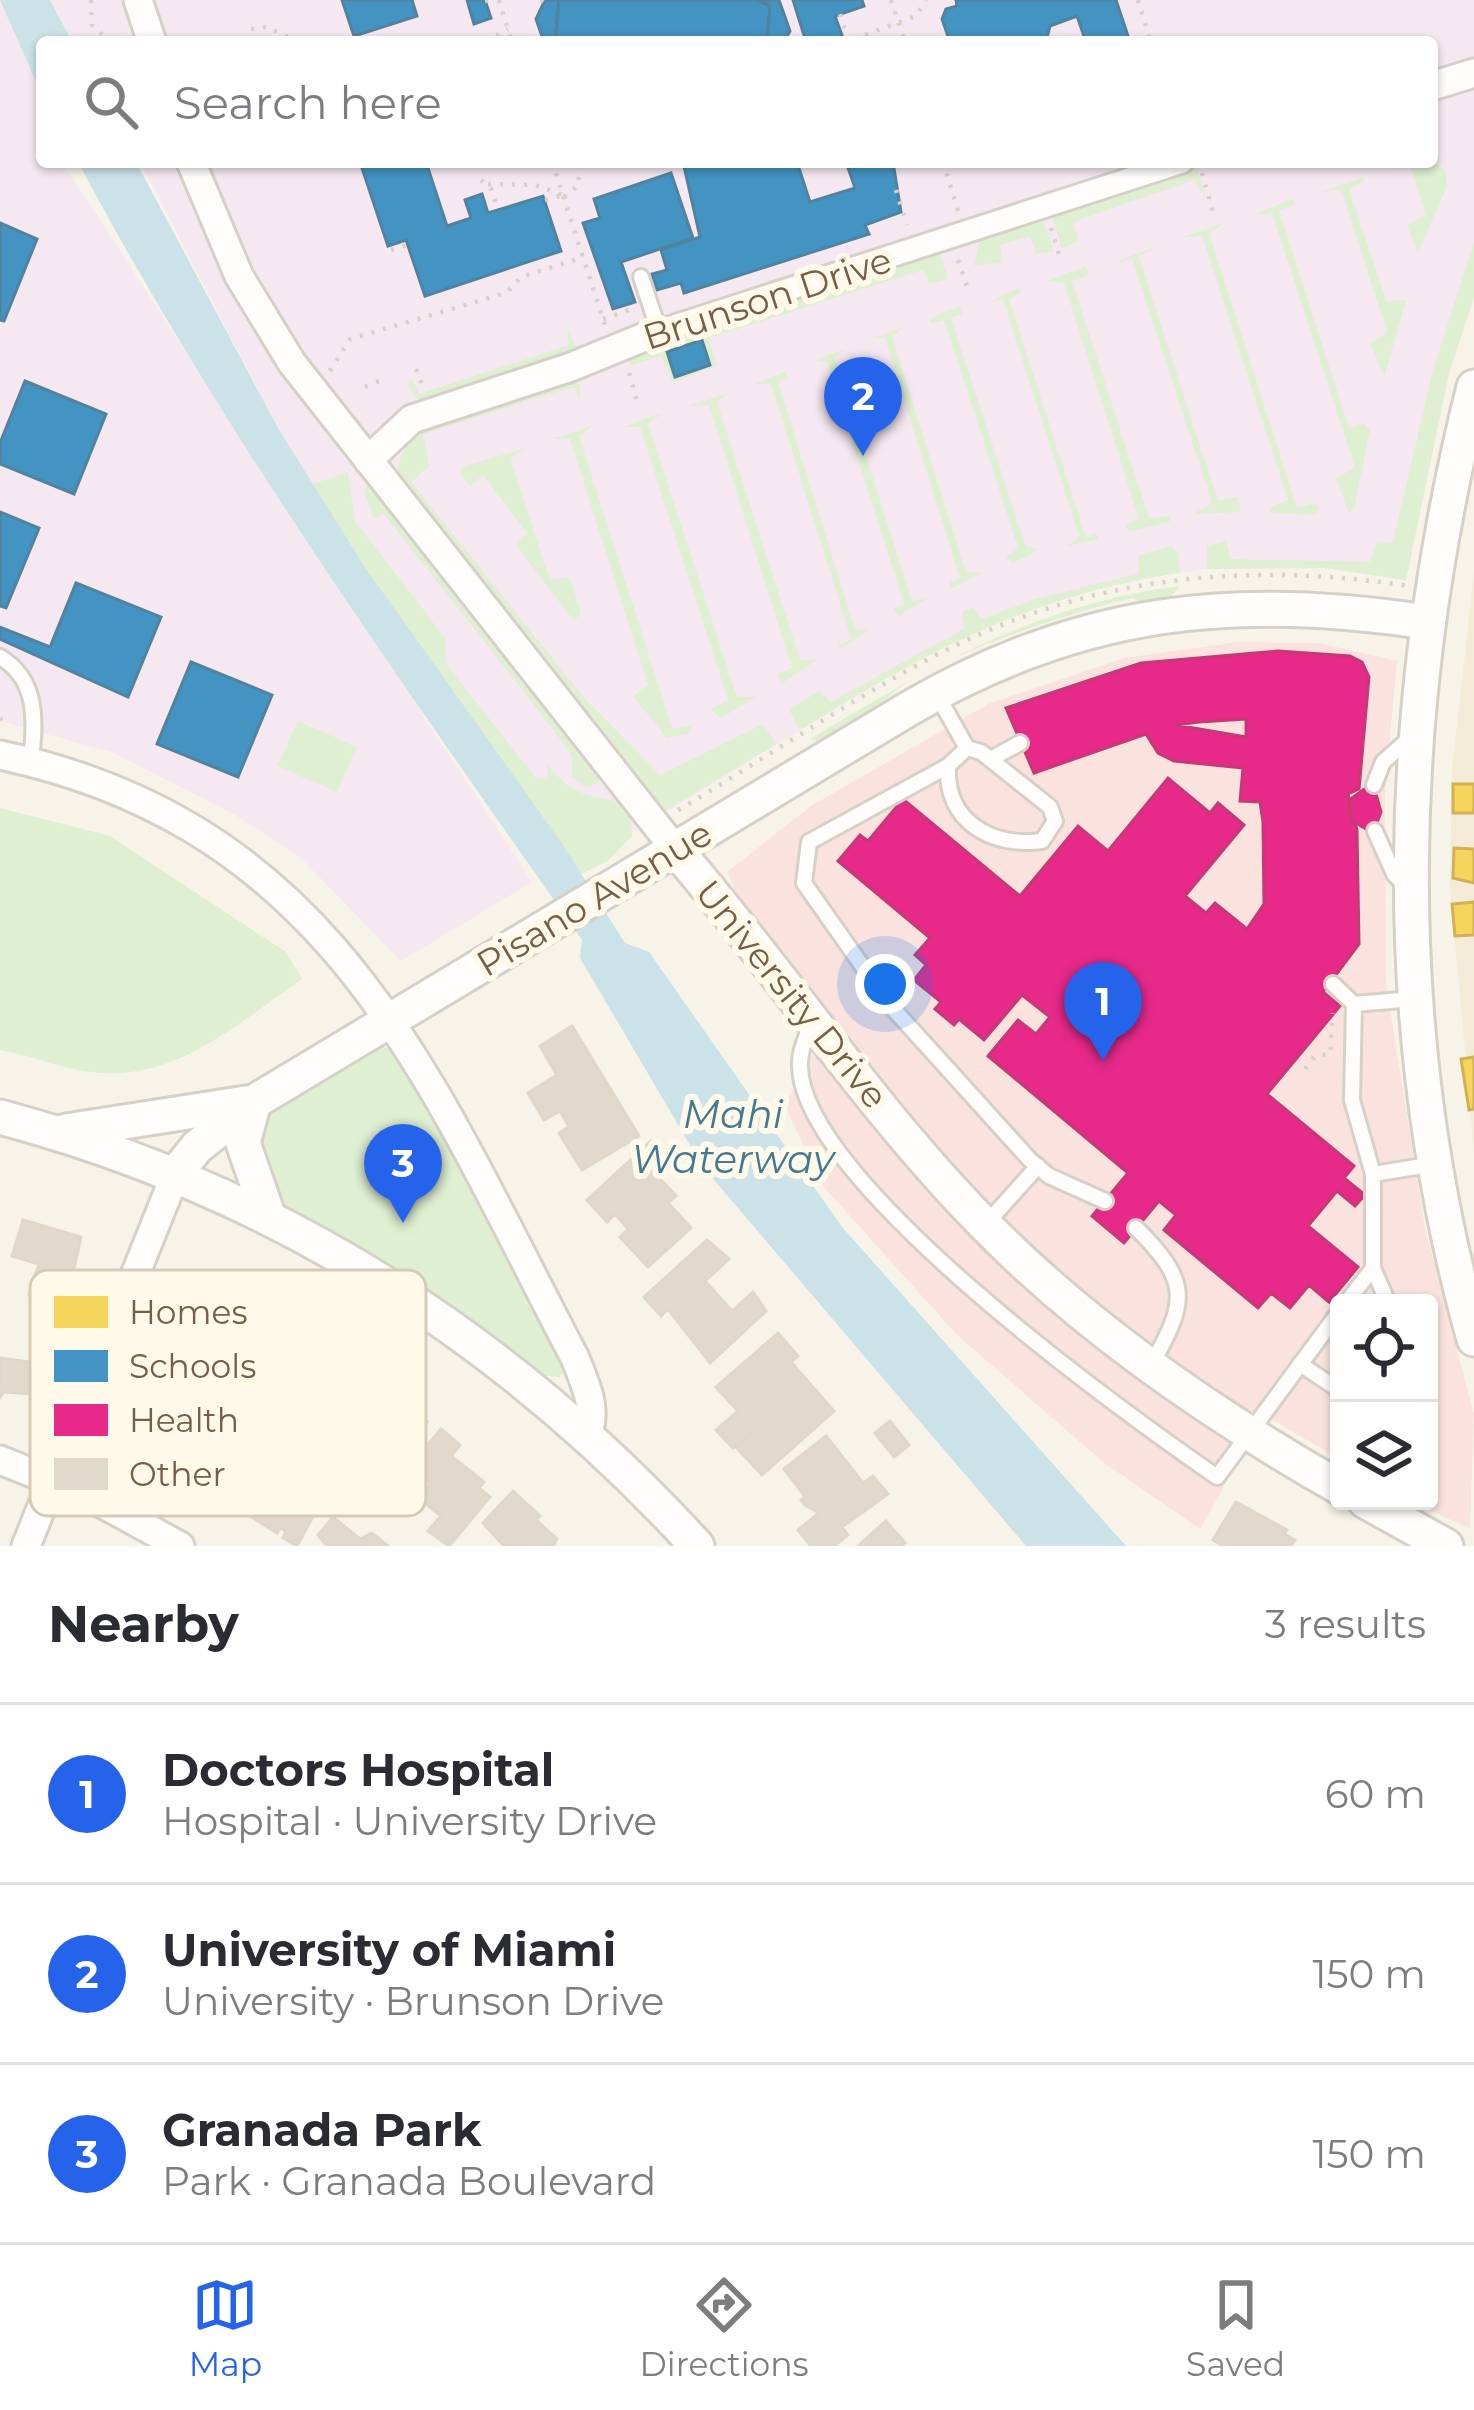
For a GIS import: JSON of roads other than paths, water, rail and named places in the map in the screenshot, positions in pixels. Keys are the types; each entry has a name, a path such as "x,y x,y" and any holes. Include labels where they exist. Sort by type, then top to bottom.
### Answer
{"street":[{"path":"138,0 150,36"},
{"path":"1438,84 1474,73"},
{"name":"University Drive","path":"193,168 211,218 292,363 909,1140 985,1225 1056,1292 1151,1365 1330,1481"},
{"name":"Brunson Drive","path":"368,460 412,419 572,367 659,331 1163,168"},
{"path":"1474,387 1426,622 1414,734 1410,891 1414,998 1435,1164 1474,1339"},
{"name":"Pisano Avenue","path":"137,1270 176,1173 196,1147 254,1102 936,693 1055,640 1186,610 1286,605 1426,622"},
{"path":"0,754 31,761 148,806 234,857 336,947 393,1020 575,1358 593,1418 588,1433"},
{"path":"49,1131 100,1130 254,1102 243,1143 268,1215"},
{"path":"0,1118 176,1173 268,1215 362,1270"},
{"path":"426,1308 588,1433 697,1546"},
{"path":"0,1460 30,1472"},
{"path":"1381,1510 1446,1546"},
{"name":"Pisano Avenue","path":"26,1546 38,1516"},
{"path":"122,1516 181,1546"}],"lane":[{"path":"641,278 659,331"},
{"path":"0,657 17,669 31,697 31,761"},
{"path":"936,693 968,748 991,760 1050,807 1055,820 1042,841 1010,841 962,817 948,799 948,766"},
{"path":"1374,785 1383,762 1414,734"},
{"path":"991,760 1020,743"},
{"path":"968,748 948,766 809,842 804,883 889,1004 1038,1166 1105,1202"},
{"path":"1375,831 1394,874 1410,891"},
{"path":"1333,984 1348,1004 1352,1100 1372,1174 1372,1268 1384,1294"},
{"path":"1348,1004 1414,998"},
{"path":"814,1018 799,1068 810,1102 837,1148 871,1189 948,1266 1120,1411 1217,1477 1330,1324"},
{"path":"1372,1174 1435,1164"},
{"path":"985,1225 1038,1166"},
{"path":"1136,1228 1157,1249 1180,1288 1173,1325 1151,1365"},
{"path":"1353,1294 1372,1268"},
{"path":"1300,1364 1330,1384"}],"water":[{"path":"0,0 50,0 69,36 36,36 36,81"},
{"name":"Mahi Waterway","path":"81,168 139,168 278,428 366,569 563,845 625,943 649,952 842,1227 1126,1546 1026,1546 703,1167 580,958 582,940 255,462"}],"place":[{"name":"University of Miami","path":"863,456"},
{"name":"Doctors Hospital","path":"1103,1061"},
{"name":"Granada Park","path":"403,1223"}]}
